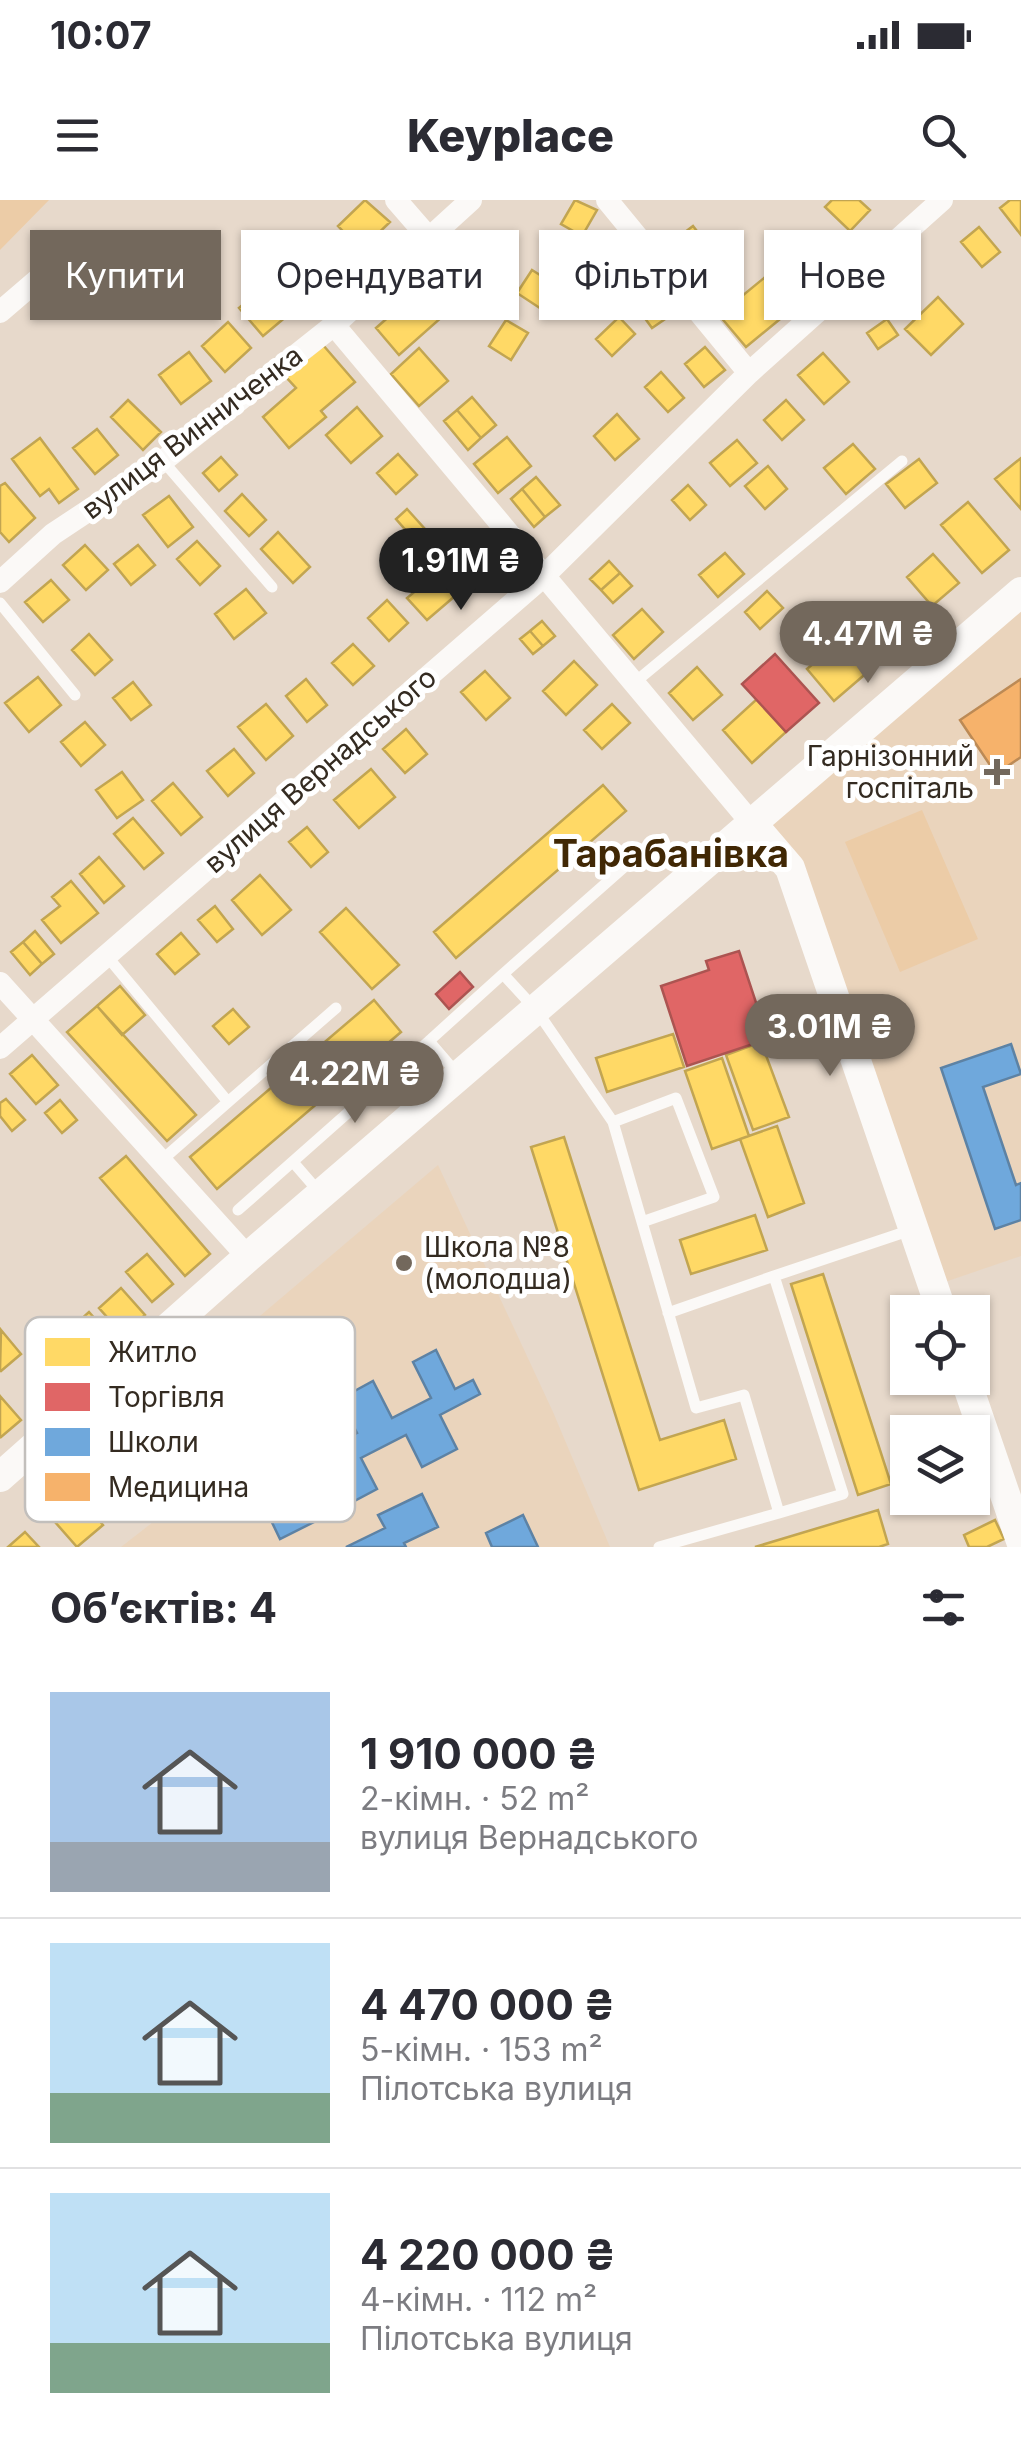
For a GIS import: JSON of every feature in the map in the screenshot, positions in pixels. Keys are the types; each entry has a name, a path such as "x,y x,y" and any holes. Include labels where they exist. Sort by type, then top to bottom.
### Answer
{"street":[{"path":"396,200 421,230"},
{"name":"вулиця Винниченка","path":"437,230 471,200"},
{"path":"607,200 749,373"},
{"name":"вулиця Вернадського","path":"0,1048 544,576 749,373 942,200"},
{"path":"0,312 30,286"},
{"name":"вулиця Винниченка","path":"0,582 53,534 163,461 339,320"},
{"path":"334,325 790,868 936,1295"},
{"path":"180,1317 1021,592"},
{"path":"0,983 248,1257"},
{"path":"970,1395 1021,1542"},
{"path":"0,1477 25,1455"}],"lane":[{"path":"163,461 272,587"},
{"path":"634,683 902,461"},
{"path":"0,603 76,695"},
{"path":"238,1210 639,854"},
{"path":"106,955 228,1102"},
{"path":"502,974 537,1011 613,1122 696,1408 744,1396 779,1512"},
{"path":"162,1160 336,1008"},
{"path":"428,1041 460,1076"},
{"path":"613,1122 676,1098 714,1196 642,1222"},
{"path":"293,1162 321,1195"},
{"path":"668,1312 914,1229"},
{"path":"659,1547 843,1494 774,1276"}],"shaded area":[{"path":"0,200 49,200 0,250"},
{"path":"1021,606 1021,1256 942,1283 767,827"},
{"path":"922,810 978,939 900,972 845,842"},
{"name":"Школа №8 (молодша)","path":"438,1165 553,1412 610,1547 121,1547 153,1522 355,1522 355,1317 259,1317"}],"building: Житло":[{"path":"365,200 390,222 382,230 342,230 338,226"},
{"path":"575,200 597,210 585,230 572,230 561,224"},
{"path":"832,200 859,200 870,210 849,230 825,207"},
{"path":"1010,200 1021,200 1021,235 1000,208"},
{"path":"979,227 1000,252 982,267 961,242"},
{"path":"532,270 539,274 539,307 519,294"},
{"path":"764,278 764,320 779,320 746,347 723,320 744,320 744,294"},
{"path":"938,297 963,324 931,355 905,329 914,320 921,320 921,313"},
{"path":"249,320 282,320 263,336"},
{"path":"385,320 439,320 399,355 376,328"},
{"path":"506,320 528,333 511,360 489,346"},
{"path":"616,320 622,320 635,334 612,356 596,339"},
{"path":"646,320 664,320 652,328"},
{"path":"888,320 898,335 878,349 867,333"},
{"path":"228,322 251,348 225,372 202,346"},
{"path":"323,345 355,382 321,411 326,417 289,448 263,417 296,388 286,377"},
{"path":"705,347 725,370 704,387 685,364"},
{"path":"419,348 448,381 419,406 391,374"},
{"path":"189,352 211,381 181,404 159,375"},
{"path":"823,353 849,382 824,404 798,375"},
{"path":"661,372 684,398 668,412 645,387"},
{"path":"472,397 496,425 481,438 457,410"},
{"path":"128,400 161,432 143,450 111,417"},
{"path":"786,400 804,420 782,440 764,420"},
{"path":"357,407 382,436 351,463 326,435"},
{"path":"457,410 481,438 468,450 444,421"},
{"path":"617,414 639,439 615,460 594,436"},
{"path":"97,429 118,455 95,474 73,448"},
{"path":"507,437 531,466 498,493 474,464"},
{"path":"40,438 78,489 59,503 49,489 40,496 12,459"},
{"path":"737,440 757,463 730,486 710,463"},
{"path":"853,444 875,469 846,494 824,468"},
{"path":"398,454 417,475 396,494 377,473"},
{"path":"221,457 237,475 219,491 203,473"},
{"path":"1021,458 1021,509 995,479"},
{"path":"919,459 937,483 905,508 886,484"},
{"path":"768,466 787,489 765,509 745,486"},
{"path":"536,477 560,505 545,517 522,489"},
{"path":"5,483 35,518 9,542 0,532 0,486"},
{"path":"688,485 706,505 690,520 672,500"},
{"path":"522,489 545,517 534,527 511,499"},
{"path":"242,494 266,520 249,536 225,511"},
{"path":"169,496 193,527 168,547 143,515"},
{"path":"968,502 1009,550 982,573 941,525"},
{"path":"407,509 434,539 423,550 396,519"},
{"path":"278,532 310,567 293,583 261,549"},
{"path":"475,538 495,563 483,573 463,548"},
{"path":"197,541 220,566 200,585 177,559"},
{"path":"85,545 108,570 86,590 63,565"},
{"path":"138,545 155,565 131,585 114,564"},
{"path":"463,548 483,573 472,581 465,573 460,580 445,561"},
{"path":"725,553 744,574 718,597 699,575"},
{"path":"933,554 959,583 932,606 907,577"},
{"path":"609,561 620,573 601,590 590,579"},
{"path":"437,573 455,596 427,620 407,598"},
{"path":"620,573 632,586 613,603 601,590"},
{"path":"51,580 69,600 43,622 25,602"},
{"path":"246,589 266,613 234,639 215,614"},
{"path":"767,591 783,608 760,629 745,612"},
{"path":"387,600 408,623 389,641 368,618"},
{"path":"881,605 908,637 876,664 849,633"},
{"path":"642,609 663,632 634,659 613,635"},
{"path":"542,621 555,636 543,646 530,631"},
{"path":"530,631 543,646 533,654 520,639"},
{"path":"89,634 112,660 95,675 72,650"},
{"path":"843,638 870,670 834,701 807,669"},
{"path":"353,644 374,666 353,685 332,663"},
{"path":"574,661 597,685 566,715 543,691"},
{"path":"697,667 722,695 693,720 669,693"},
{"path":"485,671 510,698 486,720 461,692"},
{"path":"38,677 61,705 29,732 5,703"},
{"path":"306,679 327,705 307,722 286,696"},
{"path":"133,682 151,705 131,720 113,698"},
{"path":"757,699 786,732 752,763 723,730"},
{"path":"266,704 293,736 266,760 238,727"},
{"path":"612,704 630,723 602,749 584,730"},
{"path":"85,722 105,745 81,766 61,742"},
{"path":"406,729 427,754 405,773 383,749"},
{"path":"234,749 254,773 228,796 207,771"},
{"path":"371,769 395,797 359,828 334,800"},
{"path":"122,772 143,800 117,818 96,790"},
{"path":"173,783 202,817 181,835 152,801"},
{"path":"603,785 626,811 456,958 434,932"},
{"path":"133,818 163,853 144,869 114,834"},
{"path":"307,827 328,852 311,867 289,842"},
{"path":"99,857 124,886 104,903 80,874"},
{"path":"260,875 291,910 262,935 232,900"},
{"path":"71,881 98,913 61,943 42,920 60,906 52,897"},
{"path":"215,906 233,929 217,942 198,920"},
{"path":"346,908 399,965 372,989 320,932"},
{"path":"35,931 54,954 42,964 23,942"},
{"path":"181,933 199,954 175,974 157,954"},
{"path":"23,942 42,964 30,975 11,952"},
{"path":"120,986 145,1015 122,1035 97,1006"},
{"path":"374,1000 401,1032 217,1189 190,1157"},
{"path":"97,1006 196,1115 167,1141 67,1032"},
{"path":"233,1009 249,1027 229,1044 213,1026"},
{"path":"673,1034 684,1067 607,1092 596,1058"},
{"path":"761,1042 789,1117 753,1130 726,1055"},
{"path":"32,1055 58,1085 36,1104 10,1074"},
{"path":"722,1058 749,1136 712,1149 685,1071"},
{"path":"6,1099 25,1120 12,1131 0,1116 0,1103"},
{"path":"60,1100 77,1120 62,1133 45,1113"},
{"path":"777,1126 804,1203 768,1217 740,1139"},
{"path":"564,1137 660,1440 724,1420 736,1459 639,1490 531,1147"},
{"path":"126,1156 210,1254 185,1276 100,1178"},
{"path":"755,1215 767,1250 691,1274 680,1240"},
{"path":"147,1254 173,1284 152,1302 126,1272"},
{"path":"823,1274 890,1484 858,1495 791,1284"},
{"path":"121,1288 145,1315 107,1317 99,1308"},
{"path":"1,1330 21,1354 1,1371 0,1370"},
{"path":"0,1396 21,1420 1,1437 0,1435"},
{"path":"878,1510 888,1544 879,1547 755,1547"},
{"path":"995,1520 1004,1539 987,1547 969,1547 964,1535"},
{"path":"55,1522 100,1522 103,1525 77,1547"},
{"path":"25,1532 39,1547 8,1547"}],"building: Торгівля":[{"path":"775,654 819,703 786,732 742,684"},
{"path":"739,951 768,1039 687,1066 661,986 709,970 706,961"},
{"path":"460,972 473,987 449,1009 436,994"}],"building: Школи":[{"path":"1011,1044 1021,1074 983,1087 1016,1185 1021,1183 1021,1220 995,1229 941,1068"},
{"path":"436,1350 455,1389 473,1380 480,1394 440,1415 457,1449 422,1467 406,1435 361,1458 377,1489 355,1501 355,1391 373,1381 392,1418 431,1398 413,1362"},
{"path":"422,1494 438,1527 404,1543 406,1547 346,1547 385,1528 378,1515"},
{"path":"523,1515 538,1547 492,1547 486,1533"},
{"path":"272,1522 314,1522 280,1539"}],"building: Медицина":[{"path":"1021,679 1021,757 996,774 960,720"}],"place":[{"name":"Гарнізонний госпіталь","path":"997,772"},
{"name":"Школа №8 (молодша)","path":"404,1263"}],"district":[{"name":"Тарабанівка","path":"671,853"}]}
